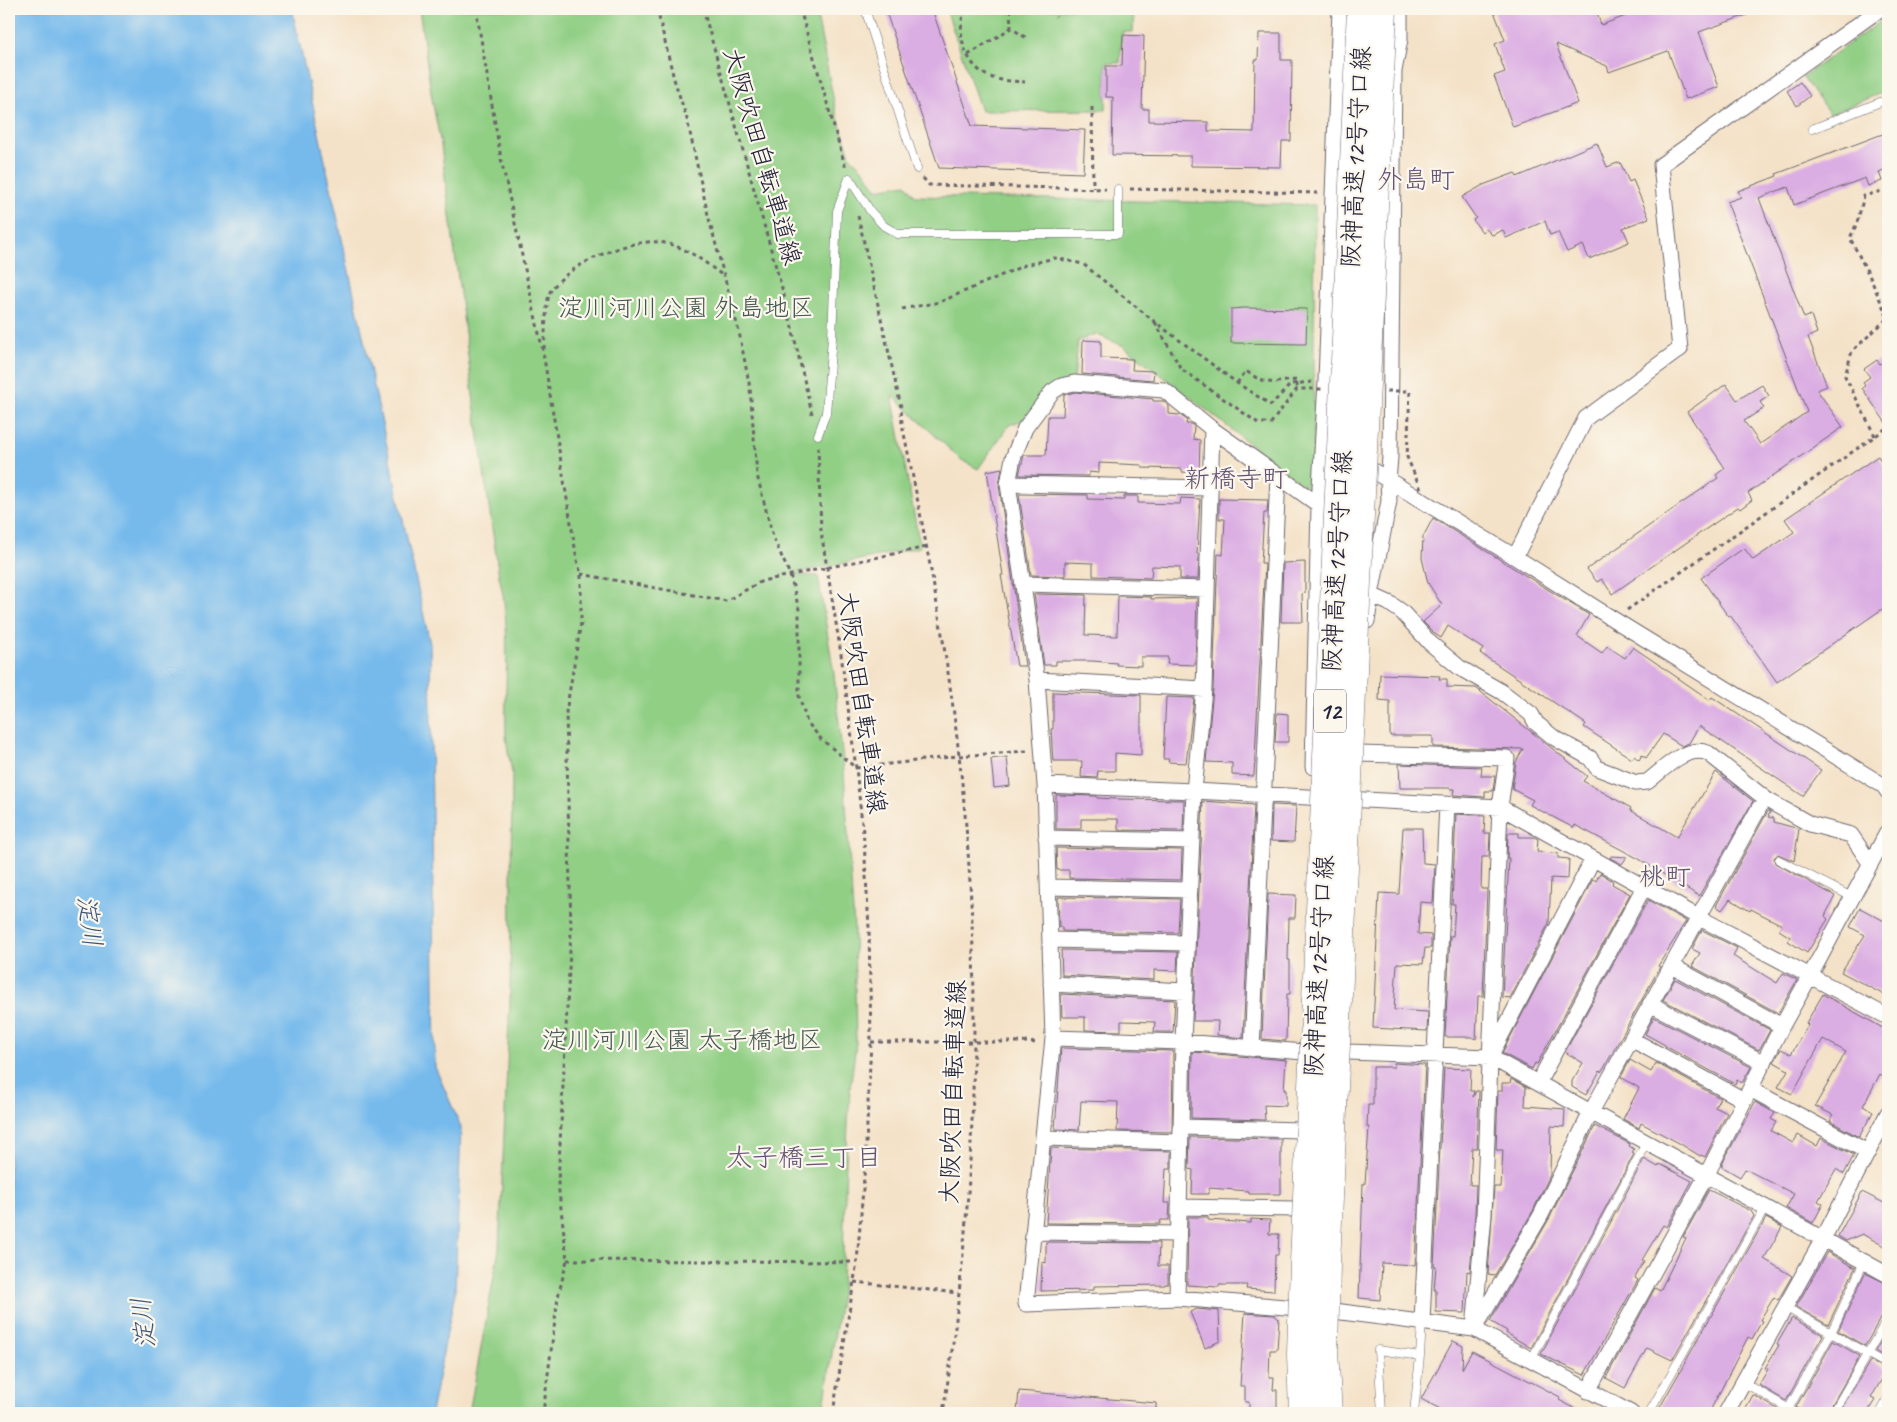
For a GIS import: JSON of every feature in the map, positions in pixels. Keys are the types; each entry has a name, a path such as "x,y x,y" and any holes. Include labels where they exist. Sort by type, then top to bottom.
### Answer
{"highway":[{"name":"阪神高速12号守口線","path":"1304,1413 1301,1354 1304,1263 1361,9"},
{"name":"阪神高速12号守口線","path":"1328,1413 1324,1352 1326,1264 1383,9"}],"street":[{"path":"1292,1413 1292,1308 1304,1047 1319,505 1340,9"},
{"path":"1339,1413 1336,1394 1334,1311 1348,1052 1361,672 1371,595 1390,500 1388,480 1390,457 1394,71 1400,39 1400,9"},
{"path":"1516,557 1586,418 1680,348 1661,165 1880,9"},
{"path":"1319,505 1212,429 1164,390 1074,383 1062,386 1052,392 1026,428 1013,458 1008,484 1037,680 1044,785 1051,984 1043,1138 1026,1304 1177,1298 1334,1311 1474,1329 1630,1413"},
{"path":"1177,1298 1185,991 1194,791 1204,689 1212,429"},
{"path":"1323,439 1884,786 1888,792"},
{"path":"1252,1049 1278,476"},
{"path":"1008,484 1210,488"},
{"path":"1024,584 1207,589"},
{"path":"1371,595 1402,612 1430,643 1460,668 1502,692 1531,714 1536,723 1553,737 1590,758 1596,768 1642,784 1682,756 1702,751 1767,800 1810,824 1851,835 1870,864"},
{"path":"1037,680 1204,689"},
{"path":"1358,754 1507,758 1500,807 1484,1215 1474,1329"},
{"path":"1044,785 1264,794 1357,801 1500,807 1698,917 1888,1017"},
{"path":"1422,1321 1447,805"},
{"path":"1474,1329 1541,1215 1591,1112 1759,808"},
{"path":"1588,1391 1706,1176 1782,1026 1852,897 1870,864 1884,848 1888,831"},
{"path":"1046,838 1192,841"},
{"path":"1490,1057 1593,859"},
{"path":"1538,1083 1644,887"},
{"path":"1048,888 1190,890"},
{"path":"1050,940 1187,943"},
{"path":"1672,966 1782,1026"},
{"path":"1051,984 1185,991"},
{"path":"1650,1004 1764,1063"},
{"path":"1631,1039 1868,1152"},
{"path":"1048,1041 1183,1042 1252,1049 1304,1047 1348,1052 1490,1057 1888,1275"},
{"path":"1726,1413 1823,1239 1888,1113"},
{"path":"1043,1138 1301,1130"},
{"path":"1179,1207 1297,1209"},
{"path":"1034,1232 1178,1234"}],"lane":[{"path":"865,9 917,169"},
{"path":"1812,128 1888,99"},
{"path":"818,434 826,413 832,338 837,210 849,178"},
{"path":"849,178 871,212 884,226 898,234 1118,234 1118,189"},
{"path":"1779,860 1852,897"},
{"path":"1531,1360 1646,1143"},
{"path":"1649,1413 1765,1208"},
{"path":"1787,1411 1831,1333 1864,1262"},
{"path":"1785,1307 1888,1365"},
{"path":"1833,1413 1888,1318"},
{"path":"1414,1413 1422,1321"},
{"path":"1382,1413 1378,1350 1420,1356"},
{"path":"1743,1382 1787,1411 1796,1413"},
{"path":"1880,1413 1888,1398"}],"path":[{"path":"476,9 501,159 543,352 577,560 581,574 581,623 566,712 571,930 558,1183 567,1260 558,1297 543,1413"},
{"path":"657,9 674,78 687,119 723,276 739,332 750,388 757,475 773,537 790,575 799,609 799,696 807,722 821,739 856,768 958,756 1042,750"},
{"name":"大阪吹田自転車道線","path":"703,9 788,306 818,434 821,531 841,654 864,841 869,928 871,1042 865,1165 858,1262 833,1413"},
{"path":"800,9 849,178"},
{"path":"965,9 960,29 968,56 980,71 1001,80 1025,82"},
{"path":"1010,9 1011,28"},
{"path":"1054,9 1056,16"},
{"path":"968,56 1011,28"},
{"path":"1011,28 1028,39"},
{"path":"1092,107 1092,188"},
{"path":"1875,436 1846,376 1852,350 1888,318 1869,274 1850,238 1857,223 1864,196 1888,189"},
{"name":"大阪吹田自転車道線","path":"858,216 901,407 902,424 927,547 951,692 971,903 974,1042 970,1167 953,1350 943,1413"},
{"path":"543,352 549,293 570,270 596,257 632,244 658,242 692,252 723,276"},
{"path":"902,309 940,302 1025,266 1055,258 1083,264 1155,322 1237,383 1271,405 1290,384 1325,385"},
{"path":"1155,322 1181,369 1258,423 1271,423 1297,389 1297,380 1261,382 1246,371 1237,383"},
{"path":"1297,389 1325,385"},
{"path":"1399,388 1399,398"},
{"path":"1382,391 1410,392 1407,457 1422,492"},
{"path":"1612,619 1888,426"},
{"path":"1416,490 1428,495"},
{"path":"581,574 726,600 762,581 927,547"},
{"path":"871,1042 1048,1041"},
{"path":"567,1260 858,1262"},
{"path":"854,1282 958,1293"}],"green space":[{"path":"419,9 814,9 836,112 851,158 864,170 876,189 906,184 915,196 1315,205 1313,493 1124,346 1095,334 1078,341 1074,379 1026,419 1009,425 978,469 960,459 892,395 920,547 793,574 818,576 834,674 844,772 854,928 856,1043 850,1089 842,1287 823,1413 469,1413 499,1249 510,998 512,773 506,736 507,655 503,595 474,403 441,145 432,99"},
{"path":"946,9 1134,9 1133,32 1122,32 1120,63 1106,63 1106,110 981,111"},
{"path":"1888,16 1888,90 1830,114 1802,77"}],"water":[{"name":"淀川","path":"9,9 292,9 430,644 435,1067 461,1127 455,1293 431,1413 9,1413"}],"building":[{"path":"885,9 932,9 972,126 1085,130 1083,173 939,168"},
{"path":"1493,9 1596,9 1601,25 1634,13 1633,9 1757,9 1758,11 1699,32 1719,87 1686,99 1668,51 1609,72 1607,66 1556,44 1578,103 1513,127 1494,76 1505,72 1495,44 1505,40"},
{"path":"1259,33 1281,33 1281,60 1292,60 1291,141 1282,141 1281,167 1191,166 1191,156 1112,155 1113,97 1106,97 1106,66 1122,66 1123,35 1144,36 1142,109 1149,109 1149,121 1208,122 1208,131 1254,132 1255,60 1258,60"},
{"path":"1800,82 1810,96 1797,106 1787,91"},
{"path":"1888,132 1888,168 1879,172 1882,181 1868,186 1865,178 1794,205 1788,187 1759,198 1804,318 1811,315 1817,333 1808,337 1827,386 1817,390 1843,427 1748,493 1752,500 1740,509 1738,507 1612,594 1602,579 1597,582 1587,569 1718,478 1716,475 1725,468 1687,412 1726,384 1737,400 1762,385 1769,396 1760,402 1764,408 1744,421 1760,444 1807,412 1727,202 1741,197 1738,191 1777,176 1776,174"},
{"path":"1597,143 1607,167 1620,162 1629,182 1633,180 1649,218 1623,228 1629,242 1589,259 1583,245 1567,252 1558,232 1550,235 1545,221 1506,238 1503,230 1492,235 1486,229 1482,232 1473,220 1476,218 1462,197 1483,185 1515,173 1517,177"},
{"path":"1231,309 1307,309 1306,344 1231,343"},
{"path":"1083,340 1101,341 1101,358 1133,359 1132,370 1154,371 1153,380 1082,374"},
{"path":"1888,358 1888,426 1862,388 1865,386 1863,382 1870,377 1864,369 1877,360 1880,364"},
{"path":"1075,392 1163,401 1169,406 1169,414 1180,415 1187,420 1186,424 1194,426 1193,439 1200,440 1199,473 1182,472 1182,469 1142,468 1142,465 1099,463 1099,473 1089,472 1089,476 1019,475 1024,455 1046,455 1048,416 1063,416 1064,395"},
{"path":"1878,456 1888,472 1888,605 1777,682 1730,615 1728,616 1701,578 1744,548 1753,560 1794,532 1785,519"},
{"path":"1002,468 999,485 1025,666 1017,666 1001,575 1003,575 987,471"},
{"path":"1019,494 1088,495 1088,499 1124,500 1124,496 1138,496 1138,503 1180,504 1181,498 1200,499 1197,554 1199,554 1198,579 1180,579 1180,567 1152,566 1151,578 1093,576 1093,563 1065,562 1065,576 1031,575"},
{"path":"1219,499 1268,500 1267,513 1264,513 1261,563 1265,563 1254,776 1232,775 1232,763 1206,762 1213,689 1218,554 1223,555 1225,519 1219,519"},
{"path":"1433,518 1589,615 1577,636 1602,653 1607,646 1625,658 1633,647 1710,700 1712,697 1821,770 1803,796 1699,726 1689,743 1682,746 1663,734 1646,758 1642,755 1639,760 1634,756 1632,759 1584,727 1586,724 1480,653 1483,649 1448,626 1441,638 1435,634 1423,622 1442,605 1428,583 1422,558 1423,537"},
{"path":"1305,562 1305,593 1302,594 1303,622 1281,622 1283,563"},
{"path":"1034,594 1086,595 1085,635 1117,636 1118,596 1151,597 1151,599 1197,598 1195,665 1167,664 1168,657 1141,657 1141,666 1116,665 1117,663 1092,661 1056,661 1056,665 1044,665"},
{"path":"1380,674 1440,676 1439,679 1447,679 1447,687 1476,688 1587,776 1583,781 1677,837 1716,772 1753,801 1699,896 1639,859 1575,825 1574,828 1530,805 1533,800 1512,789 1516,762 1523,749 1433,747 1433,736 1390,736 1390,701 1379,700"},
{"path":"1053,692 1141,695 1141,755 1115,753 1115,771 1098,771 1097,778 1081,777 1082,761 1053,761 1051,729 1053,729"},
{"path":"1166,697 1194,698 1186,763 1168,762 1169,759 1163,759"},
{"path":"1277,713 1288,714 1288,742 1275,742"},
{"path":"1007,757 1010,786 994,788 991,759"},
{"path":"1399,764 1482,767 1481,776 1495,776 1493,791 1485,791 1485,797 1453,795 1454,789 1450,788 1400,788"},
{"path":"1056,795 1097,796 1097,798 1116,799 1184,800 1183,831 1118,830 1118,819 1081,819 1081,829 1056,829"},
{"path":"1203,801 1254,805 1243,1038 1217,1035 1218,1021 1193,1021"},
{"path":"1272,805 1296,806 1294,842 1271,841"},
{"path":"1768,811 1770,812 1768,817 1774,818 1774,822 1799,829 1794,861 1778,854 1774,858 1775,863 1835,896 1825,916 1828,919 1807,953 1788,941 1790,937 1779,930 1782,925 1751,909 1750,911 1730,899 1722,910 1716,906"},
{"path":"1456,814 1485,816 1484,833 1490,833 1489,857 1482,857 1481,889 1487,889 1483,996 1478,996 1476,1039 1472,1037 1445,1037 1450,936 1453,936 1455,904 1452,904"},
{"path":"1403,828 1422,828 1423,863 1435,864 1433,903 1420,902 1418,934 1431,935 1431,948 1425,948 1423,964 1397,963 1394,1010 1428,1012 1427,1031 1373,1028 1379,893 1399,894"},
{"path":"1508,833 1519,833 1519,837 1534,837 1538,839 1537,852 1558,853 1558,858 1569,859 1568,879 1551,878 1549,923 1510,998 1502,997 1509,858 1507,858"},
{"path":"1056,848 1182,850 1181,880 1069,878 1069,870 1057,870"},
{"path":"1611,856 1627,857 1622,864 1610,858"},
{"path":"1600,873 1613,881 1612,884 1630,894 1537,1064 1535,1063 1532,1069 1502,1053 1593,879 1596,881"},
{"path":"1268,894 1296,895 1295,918 1289,918 1288,960 1290,960 1290,994 1287,994 1286,1041 1262,1039"},
{"path":"1058,897 1180,899 1178,933 1062,931 1062,927 1059,927"},
{"path":"1648,900 1686,921 1658,966 1660,967 1604,1068 1600,1071 1586,1095 1572,1087 1572,1081 1583,1063 1565,1052"},
{"path":"1860,908 1888,923 1888,997 1841,972 1865,935 1850,927"},
{"path":"1702,930 1737,948 1733,956 1777,983 1783,973 1797,980 1778,1013 1692,966 1700,953 1692,949"},
{"path":"1061,950 1178,952 1177,971 1154,970 1154,980 1062,975"},
{"path":"1675,979 1770,1030 1759,1050 1663,1000"},
{"path":"1061,994 1175,1000 1173,1032 1154,1032 1155,1022 1121,1021 1121,1031 1085,1030 1085,1017 1062,1017"},
{"path":"1823,994 1888,1031 1888,1079 1880,1074 1863,1106 1873,1112 1859,1137 1830,1121 1833,1115 1815,1106 1846,1052 1823,1039 1792,1094 1778,1087 1788,1070 1774,1062 1781,1049 1791,1054"},
{"path":"1654,1017 1751,1067 1742,1083 1737,1080 1735,1084 1645,1034"},
{"path":"1061,1048 1173,1051 1172,1132 1117,1131 1118,1102 1081,1101 1079,1130 1055,1129"},
{"path":"1192,1052 1286,1060 1284,1090 1286,1090 1286,1106 1264,1105 1265,1120 1191,1118"},
{"path":"1630,1060 1651,1072 1656,1063 1720,1098 1715,1107 1727,1113 1705,1157 1641,1123 1639,1128 1623,1119 1639,1088 1621,1077"},
{"path":"1394,1063 1425,1065 1415,1265 1382,1263 1380,1300 1359,1298 1363,1184 1365,1184 1369,1127 1367,1127 1368,1105 1373,1105 1373,1067 1394,1067"},
{"path":"1444,1068 1471,1069 1470,1091 1474,1091 1473,1097 1476,1091 1479,1091 1477,1148 1472,1148 1470,1185 1476,1185 1475,1214 1470,1272 1467,1271 1465,1313 1436,1312 1436,1290 1434,1290"},
{"path":"1511,1079 1526,1087 1525,1106 1565,1109 1564,1127 1551,1126 1550,1175 1533,1211 1495,1275 1488,1274 1494,1187 1501,1187 1503,1150 1496,1150 1498,1091 1502,1091 1502,1083 1510,1083"},
{"path":"1755,1102 1775,1113 1771,1119 1776,1122 1771,1131 1793,1143 1798,1135 1817,1146 1821,1138 1854,1155 1844,1174 1836,1169 1818,1201 1823,1204 1813,1223 1786,1208 1794,1194 1745,1169 1740,1177 1721,1166"},
{"path":"1595,1126 1630,1144 1629,1146 1634,1149 1632,1153 1634,1154 1531,1348 1490,1321 1549,1219"},
{"path":"1190,1137 1281,1139 1281,1194 1249,1194 1249,1191 1209,1188 1209,1194 1192,1194 1193,1170 1189,1169"},
{"path":"1051,1148 1171,1151 1171,1169 1166,1169 1164,1203 1170,1203 1169,1220 1161,1220 1160,1224 1046,1223"},
{"path":"1644,1159 1658,1167 1660,1164 1692,1181 1667,1227 1663,1225 1642,1260 1644,1261 1635,1278 1638,1280 1584,1375 1541,1354"},
{"path":"1709,1190 1751,1211 1754,1216 1672,1360 1647,1348 1625,1388 1606,1378 1655,1288 1660,1291 1686,1238 1683,1237"},
{"path":"1862,1192 1888,1205 1888,1248 1862,1234 1846,1241 1838,1236"},
{"path":"1188,1217 1208,1217 1208,1220 1251,1223 1251,1219 1270,1220 1269,1234 1279,1234 1278,1255 1275,1255 1274,1291 1246,1289 1247,1285 1219,1285 1219,1287 1187,1285"},
{"path":"1766,1218 1782,1227 1764,1259 1792,1276 1778,1300 1774,1297 1760,1320 1762,1321 1752,1339 1748,1337 1709,1413 1667,1413 1659,1409"},
{"path":"1046,1242 1159,1243 1158,1266 1168,1266 1168,1284 1094,1286 1094,1290 1041,1291 1042,1262 1046,1263"},
{"path":"1827,1252 1855,1268 1828,1325 1796,1307"},
{"path":"1865,1273 1888,1284 1888,1304 1865,1346 1838,1331"},
{"path":"1197,1309 1219,1311 1220,1341 1205,1348 1190,1312"},
{"path":"1245,1313 1274,1315 1279,1319 1277,1350 1270,1350 1269,1377 1274,1377 1273,1390 1277,1390 1277,1413 1249,1413 1249,1402 1245,1402 1245,1386 1240,1386"},
{"path":"1792,1318 1823,1335 1786,1401 1759,1385 1768,1369 1765,1368"},
{"path":"1888,1329 1888,1359 1875,1351"},
{"path":"1453,1341 1463,1346 1462,1369 1472,1351 1560,1397 1559,1400 1584,1413 1448,1413 1421,1399"},
{"path":"1833,1341 1860,1356 1827,1413 1802,1413 1796,1407"},
{"path":"1870,1361 1887,1370 1871,1398 1875,1400 1867,1413 1839,1413"},
{"path":"1019,1391 1156,1403 1156,1413 1017,1413"},
{"path":"1753,1395 1781,1411 1780,1413 1743,1413"}],"district":[{"name":"外島町","path":"1416,179"},
{"name":"新橋寺町","path":"1236,478"},
{"name":"桃町","path":"1665,876"},
{"name":"太子橋三丁目","path":"804,1157"}],"park label":[{"name":"淀川河川公園 外島地区","path":"686,307"},
{"name":"淀川河川公園 太子橋地区","path":"682,1039"}]}
